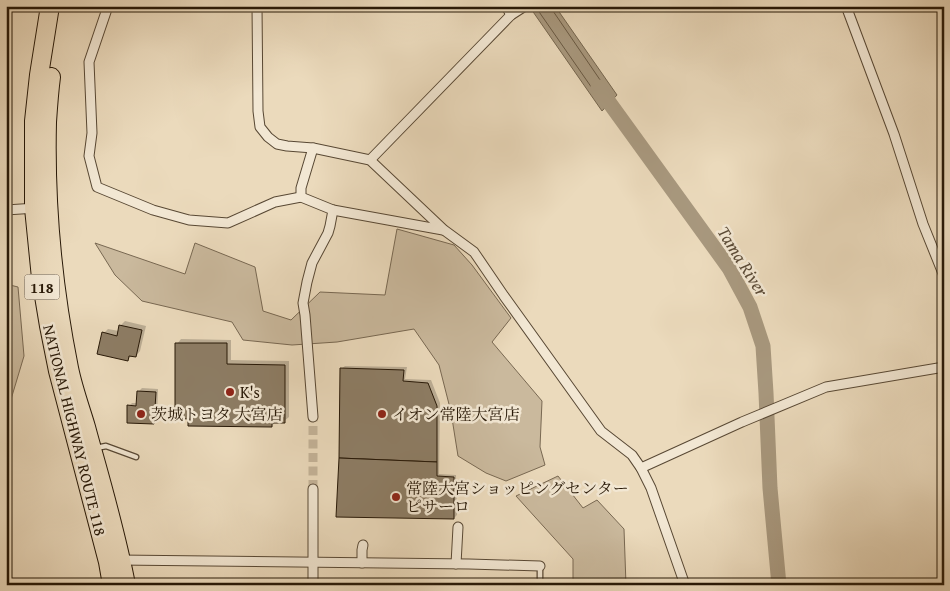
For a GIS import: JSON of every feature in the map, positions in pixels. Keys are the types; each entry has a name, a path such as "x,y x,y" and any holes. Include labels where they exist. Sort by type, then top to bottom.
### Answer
{"highway":[{"name":"NATIONAL HIGHWAY ROUTE 118","path":"50,6 34,120 41,208 55,277 70,369 92,449 115,561 112,585"},
{"name":"NATIONAL HIGHWAY ROUTE 118","path":"61,6 50,77 41,208 41,278 58,372 115,561 126,585"}],"street":[{"path":"108,6 89,62 92,133 89,156 97,187 153,210 189,220 228,223 275,202 301,197 333,210 444,230"},
{"path":"257,6 258,111 260,127 277,144 312,148 370,160 444,230 474,252 601,430 632,455 641,468 651,488 685,585"},
{"path":"506,6 511,15"},
{"path":"846,6 894,134 923,224 944,276"},
{"path":"370,160 511,15 523,8"},
{"path":"301,197 301,188 312,148"},
{"path":"6,210 41,208"},
{"path":"313,418 303,303 312,263 328,233 333,210"},
{"path":"641,468 742,422 826,387 944,367"},
{"path":"313,489 313,585"},
{"path":"456,564 458,527"},
{"path":"362,563 363,545"},
{"path":"115,561 540,566"}],"lane":[{"path":"92,449 106,446 136,457"},
{"path":"540,566 540,585"}],"shaded area":[{"path":"397,229 454,245 472,265 511,318 492,342 542,401 540,447 545,465 506,481 486,473 458,456 451,412 439,365 414,329 337,342 292,345 243,340 232,322 142,301 115,275 95,243 185,274 195,243 255,267 263,311 291,320 320,292 385,295"},
{"path":"6,284 18,287 24,356 6,416"},
{"path":"558,476 583,508 597,500 624,529 626,585 573,585 573,559 516,496"}],"water":[{"path":"529,6 555,6 617,95 602,111"}],"building":[{"path":"119,325 142,330 136,357 129,356 128,361 97,354 102,332 117,336"},
{"name":"K's","path":"175,343 227,343 227,364 285,365 285,423 272,423 272,427 188,426 188,419 175,418"},
{"path":"340,368 404,370 403,381 428,383 437,406 437,462 339,458"},
{"name":"茨城トヨタ 大宮店","path":"137,391 156,392 154,424 127,423 127,405 136,406"},
{"name":"常陸大宮ショッピングセンター ピサーロ","path":"339,458 437,462 437,476 454,477 454,519 336,517"}],"waterway":[{"name":"Tama River","path":"598,87 729,268 750,307 763,346 770,488 779,585"}],"tunnel":[{"path":"313,417 313,489"}],"place":[{"name":"K's","path":"230,392"},
{"name":"茨城トヨタ 大宮店","path":"141,414"},
{"name":"イオン常陸大宮店","path":"382,414"},
{"name":"常陸大宮ショッピングセンター ピサーロ","path":"396,497"}]}
